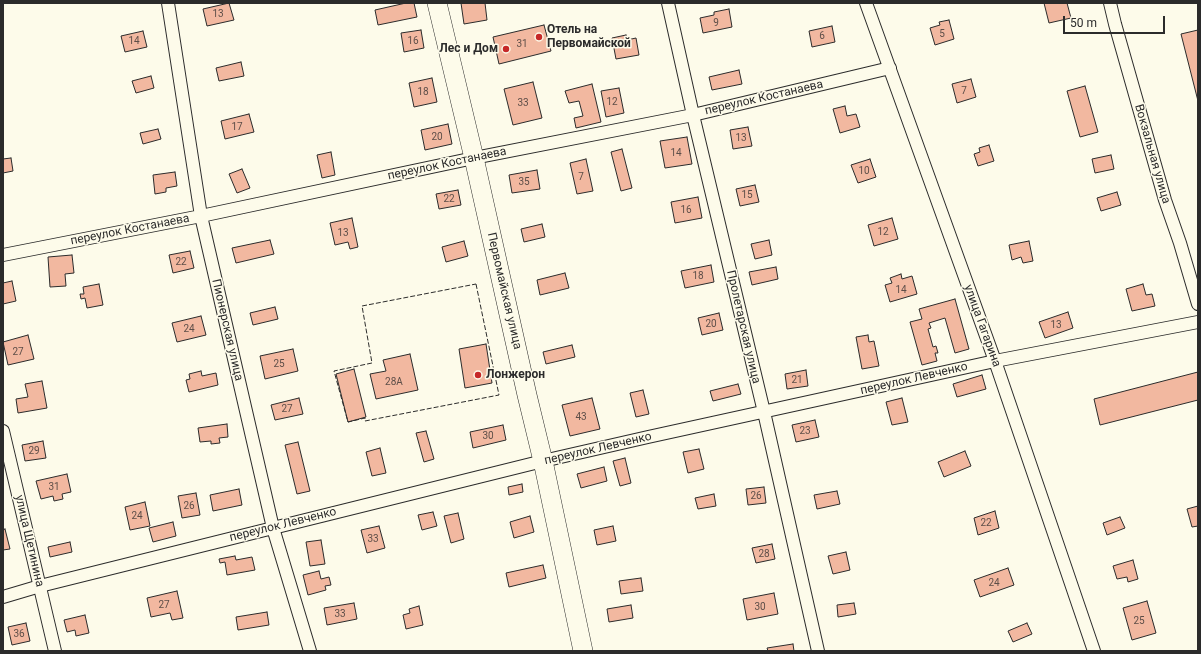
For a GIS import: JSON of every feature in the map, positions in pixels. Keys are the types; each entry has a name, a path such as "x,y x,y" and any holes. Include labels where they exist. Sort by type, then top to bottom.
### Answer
{"main road":[{"name":"Первомайская улица","path":"437,3 543,461 582,651"}],"street":[{"name":"Пионерская улица","path":"168,3 200,216 273,528 310,651"},
{"name":"Пролетарская улица","path":"668,3 693,115 764,412 818,651"},
{"name":"улица Гагарина","path":"866,3 995,361 1094,651"},
{"name":"Вокзальная улица","path":"1110,3 1164,200 1180,244 1198,304"},
{"name":"переулок Костанаева","path":"3,255 200,216 474,158 693,115 890,68"},
{"name":"переулок Левченко","path":"3,597 40,586 543,461 995,361 1198,322"},
{"name":"улица Щетинина","path":"3,431 55,651"}],"building":[{"path":"229,3 234,20 207,26 203,9"},
{"path":"406,3 414,3 417,17 378,25 375,10"},
{"path":"461,3 485,3 487,20 464,24"},
{"path":"1044,3 1067,3 1071,18 1049,23"},
{"path":"729,9 732,27 703,33 700,18 714,15 714,12"},
{"path":"949,20 954,39 935,45 930,28 940,25 939,22"},
{"path":"544,25 551,51 499,64 493,37"},
{"path":"832,26 835,42 812,47 809,31"},
{"path":"421,30 424,48 404,52 401,33"},
{"path":"1198,30 1198,101 1181,34"},
{"path":"143,31 147,47 125,52 121,36"},
{"path":"626,35 627,40 636,38 639,55 616,59 612,38"},
{"path":"241,62 244,76 219,81 216,68"},
{"path":"739,70 742,84 712,90 709,77"},
{"path":"151,76 154,88 136,93 132,81"},
{"path":"432,78 437,102 414,107 409,83"},
{"path":"971,79 976,97 957,103 952,84"},
{"path":"533,82 542,118 513,125 504,89"},
{"path":"592,84 601,122 576,128 574,118 583,116 579,101 569,103 565,91"},
{"path":"1085,86 1098,132 1080,137 1067,91"},
{"path":"619,88 624,113 606,117 601,91"},
{"path":"845,106 847,116 856,114 860,127 840,133 833,109"},
{"path":"249,114 254,132 225,139 221,121"},
{"path":"448,124 452,144 425,150 421,130"},
{"path":"748,127 752,146 733,149 730,130"},
{"path":"158,129 161,139 143,144 140,133"},
{"path":"687,137 692,164 665,168 660,141"},
{"path":"989,145 994,161 978,166 974,154 980,152 979,148"},
{"path":"622,149 632,188 621,191 611,152"},
{"path":"331,152 335,175 322,178 317,155"},
{"path":"1111,155 1114,169 1095,173 1092,159"},
{"path":"11,158 13,171 3,173 3,159"},
{"path":"586,159 593,191 577,194 570,163"},
{"path":"870,159 876,177 858,183 851,165"},
{"path":"242,169 250,188 237,193 229,174"},
{"path":"537,170 540,189 512,193 509,175"},
{"path":"175,172 177,186 166,188 166,192 155,194 153,175"},
{"path":"755,185 759,202 740,206 736,189"},
{"path":"458,190 461,205 439,209 436,194"},
{"path":"1117,192 1121,205 1101,211 1097,198"},
{"path":"698,197 702,218 675,223 671,202"},
{"path":"352,218 358,247 350,249 348,242 335,245 330,223"},
{"path":"892,218 898,239 874,246 868,225"},
{"path":"542,224 545,237 524,242 521,229"},
{"path":"270,240 274,254 236,263 232,248"},
{"path":"769,240 772,255 755,259 751,244"},
{"path":"464,241 468,256 446,262 442,247"},
{"path":"1029,241 1033,261 1023,263 1021,257 1012,260 1009,245"},
{"path":"190,251 194,268 173,273 169,255"},
{"path":"72,255 74,273 65,274 66,286 50,287 48,257"},
{"path":"711,265 714,282 685,288 681,271"},
{"path":"776,267 778,279 752,285 749,272"},
{"path":"565,273 569,288 540,295 537,280"},
{"path":"901,274 902,279 912,276 917,294 890,302 885,285 892,283 890,278"},
{"path":"12,281 16,301 3,304 3,283"},
{"path":"99,284 103,305 87,308 85,298 81,299 80,294 84,294 83,287"},
{"path":"1143,284 1146,295 1152,294 1155,306 1132,311 1126,289"},
{"path":"955,299 969,349 955,353 945,318 929,323 931,328 928,329 933,347 936,346 938,353 935,353 937,361 922,365 910,322 922,319 919,309"},
{"path":"275,307 278,319 253,325 250,313"},
{"path":"1068,312 1073,328 1045,338 1039,322"},
{"path":"719,313 723,330 702,335 698,318"},
{"path":"201,316 206,335 177,342 172,323"},
{"path":"28,335 34,359 8,365 3,342"},
{"path":"868,335 869,342 874,341 879,366 862,369 856,337"},
{"path":"486,344 492,383 465,388 459,349"},
{"path":"572,345 575,357 546,364 543,352"},
{"path":"293,349 298,371 265,379 260,356"},
{"path":"410,354 418,390 376,399 370,374 386,371 383,360"},
{"path":"354,369 366,417 348,422 336,374"},
{"path":"806,370 808,386 787,389 785,374"},
{"path":"201,371 202,376 216,373 218,385 189,392 186,380 190,379 189,374"},
{"path":"1198,372 1198,400 1100,425 1094,399"},
{"path":"982,375 986,389 957,397 953,384"},
{"path":"42,381 47,408 18,413 16,399 28,397 25,384"},
{"path":"738,384 741,394 713,401 710,391"},
{"path":"643,390 649,414 636,417 630,393"},
{"path":"299,398 303,414 275,420 271,405"},
{"path":"592,398 600,429 570,436 562,405"},
{"path":"902,398 908,422 892,425 886,402"},
{"path":"815,420 819,437 796,442 792,425"},
{"path":"227,424 228,437 219,438 220,443 211,444 211,441 200,442 198,428"},
{"path":"503,425 506,440 473,448 470,432"},
{"path":"426,431 434,459 424,462 416,433"},
{"path":"43,441 46,458 25,461 22,445"},
{"path":"298,442 310,491 297,494 285,445"},
{"path":"380,448 386,473 372,476 366,452"},
{"path":"699,449 704,469 688,473 683,452"},
{"path":"965,451 971,466 944,477 938,462"},
{"path":"625,458 631,483 620,486 613,461"},
{"path":"604,467 607,481 581,488 577,474"},
{"path":"67,474 71,492 62,494 63,499 54,501 53,496 41,499 36,481"},
{"path":"522,484 523,492 509,495 508,487"},
{"path":"764,487 766,503 748,505 746,489"},
{"path":"239,489 242,505 213,511 210,495"},
{"path":"837,491 840,504 817,509 814,495"},
{"path":"196,493 200,515 182,518 178,496"},
{"path":"714,494 716,506 698,509 695,498"},
{"path":"145,502 150,526 130,530 125,507"},
{"path":"1198,506 1198,526 1192,527 1187,509"},
{"path":"995,511 999,528 978,535 974,518"},
{"path":"433,512 437,526 422,530 418,515"},
{"path":"458,513 464,539 451,543 444,516"},
{"path":"530,516 534,532 514,538 510,522"},
{"path":"1120,517 1125,528 1107,535 1103,523"},
{"path":"173,522 176,536 153,542 149,528"},
{"path":"379,526 385,548 367,553 361,530"},
{"path":"613,526 616,541 597,545 594,530"},
{"path":"5,529 10,549 3,550 3,530"},
{"path":"321,540 325,564 310,566 306,542"},
{"path":"70,542 72,552 50,557 48,547"},
{"path":"772,544 775,559 756,563 752,548"},
{"path":"846,552 850,570 833,574 828,556"},
{"path":"235,556 236,560 252,557 255,570 227,575 225,562 220,563 219,559"},
{"path":"1133,560 1138,579 1128,582 1127,577 1117,579 1113,566"},
{"path":"543,565 546,578 509,587 506,573"},
{"path":"1008,568 1014,585 980,597 974,580"},
{"path":"319,571 321,579 329,577 331,585 325,586 326,590 308,595 303,575"},
{"path":"641,578 643,591 621,594 619,581"},
{"path":"177,591 183,618 172,620 170,613 151,617 147,598"},
{"path":"774,593 778,614 747,620 743,599"},
{"path":"1147,601 1156,633 1132,640 1123,608"},
{"path":"354,603 357,619 327,625 324,608"},
{"path":"854,603 856,614 838,617 837,605"},
{"path":"631,605 633,618 609,622 607,609"},
{"path":"419,606 423,625 406,629 403,615 410,613 409,609"},
{"path":"267,612 269,625 238,630 236,617"},
{"path":"85,615 89,633 76,636 75,630 67,632 64,620"},
{"path":"26,623 30,641 12,645 8,627"},
{"path":"1027,623 1032,634 1013,642 1008,631"},
{"path":"793,644 794,651 768,651 767,648"}],"fence":[{"path":"476,284 499,395 365,421 365,418 348,422 334,371 372,363 362,306 476,284"}],"place":[{"name":"Отель на Первомайской","path":"539,37"},
{"name":"Лес и Дом","path":"506,49"},
{"name":"Лонжерон","path":"478,375"}]}
